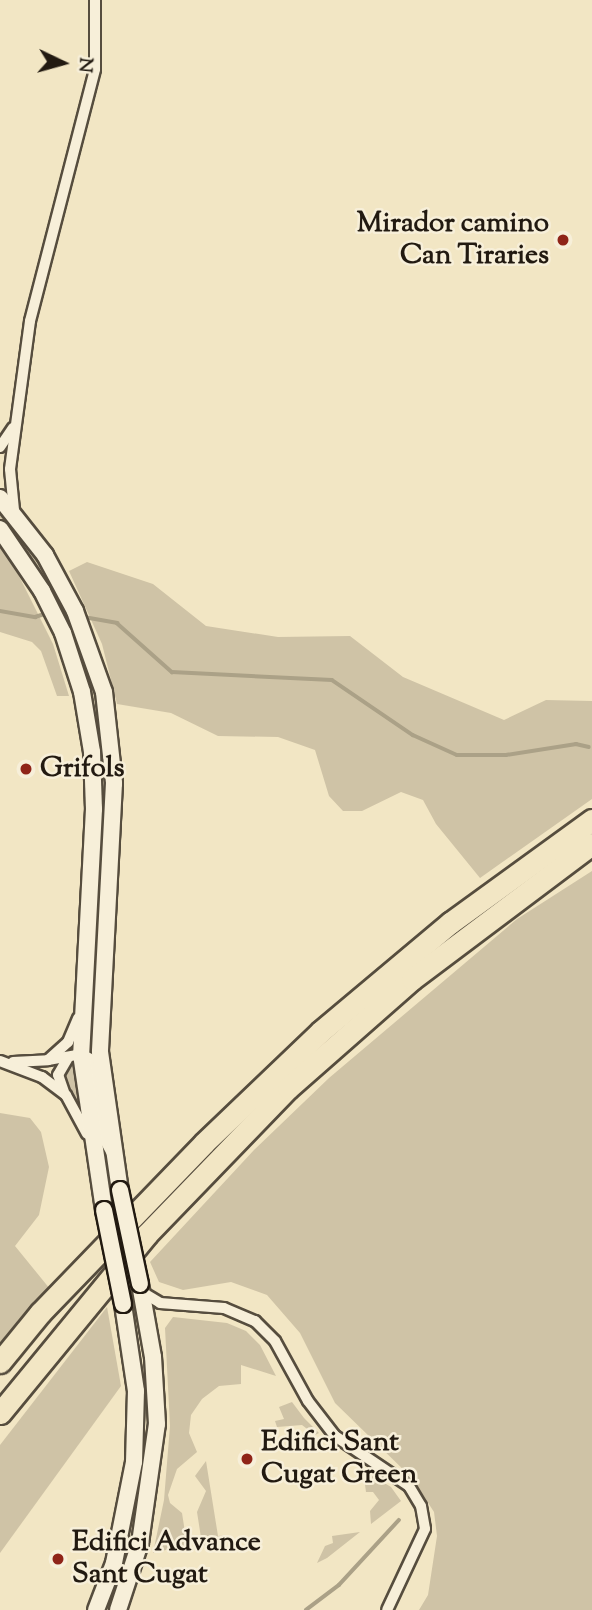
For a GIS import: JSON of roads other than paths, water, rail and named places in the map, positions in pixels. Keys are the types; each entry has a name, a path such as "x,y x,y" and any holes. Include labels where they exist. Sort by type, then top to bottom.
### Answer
{"highway":[{"path":"0,1362 40,1313 104,1251 204,1143 320,1032 450,923 592,820"},
{"path":"0,1413 147,1234 288,1088 444,953 592,844"},
{"path":"0,1380 104,1251"}],"street":[{"path":"15,513 10,481 14,426 38,285 95,69 94,0"},
{"path":"0,447 14,426"},
{"path":"0,498 15,513 65,594 85,636 104,692 114,783 100,1052 113,1156 141,1288 157,1393 154,1465 140,1543 118,1610"},
{"path":"0,529 42,590 63,633 82,692 92,752 94,809 75,1056 123,1304 136,1391 134,1462 114,1563 96,1610"},
{"path":"48,1060 68,1042 80,1009"},
{"path":"0,1060 34,1063 75,1056 93,1060 101,1133 113,1156"},
{"path":"75,1056 58,1075 66,1096 85,1126 99,1182"},
{"path":"0,1060 42,1077 66,1096"},
{"path":"141,1288 160,1303 224,1308 256,1321 275,1341 308,1401 335,1436 409,1486 421,1506 425,1529 387,1610"},
{"path":"147,1326 160,1303"}],"waterway":[{"path":"0,611 35,617 48,613"},
{"path":"84,617 117,623 172,672 332,680 413,735 457,755 506,755 576,744 589,747"},
{"path":"306,1610 339,1585 399,1520"}],"place":[{"name":"Mirador camino Can Tiraries","path":"563,240"},
{"name":"Grifols","path":"26,769"},
{"name":"Edifici Sant Cugat Green","path":"247,1459"},
{"name":"Edifici Advance Sant Cugat","path":"58,1559"}]}
